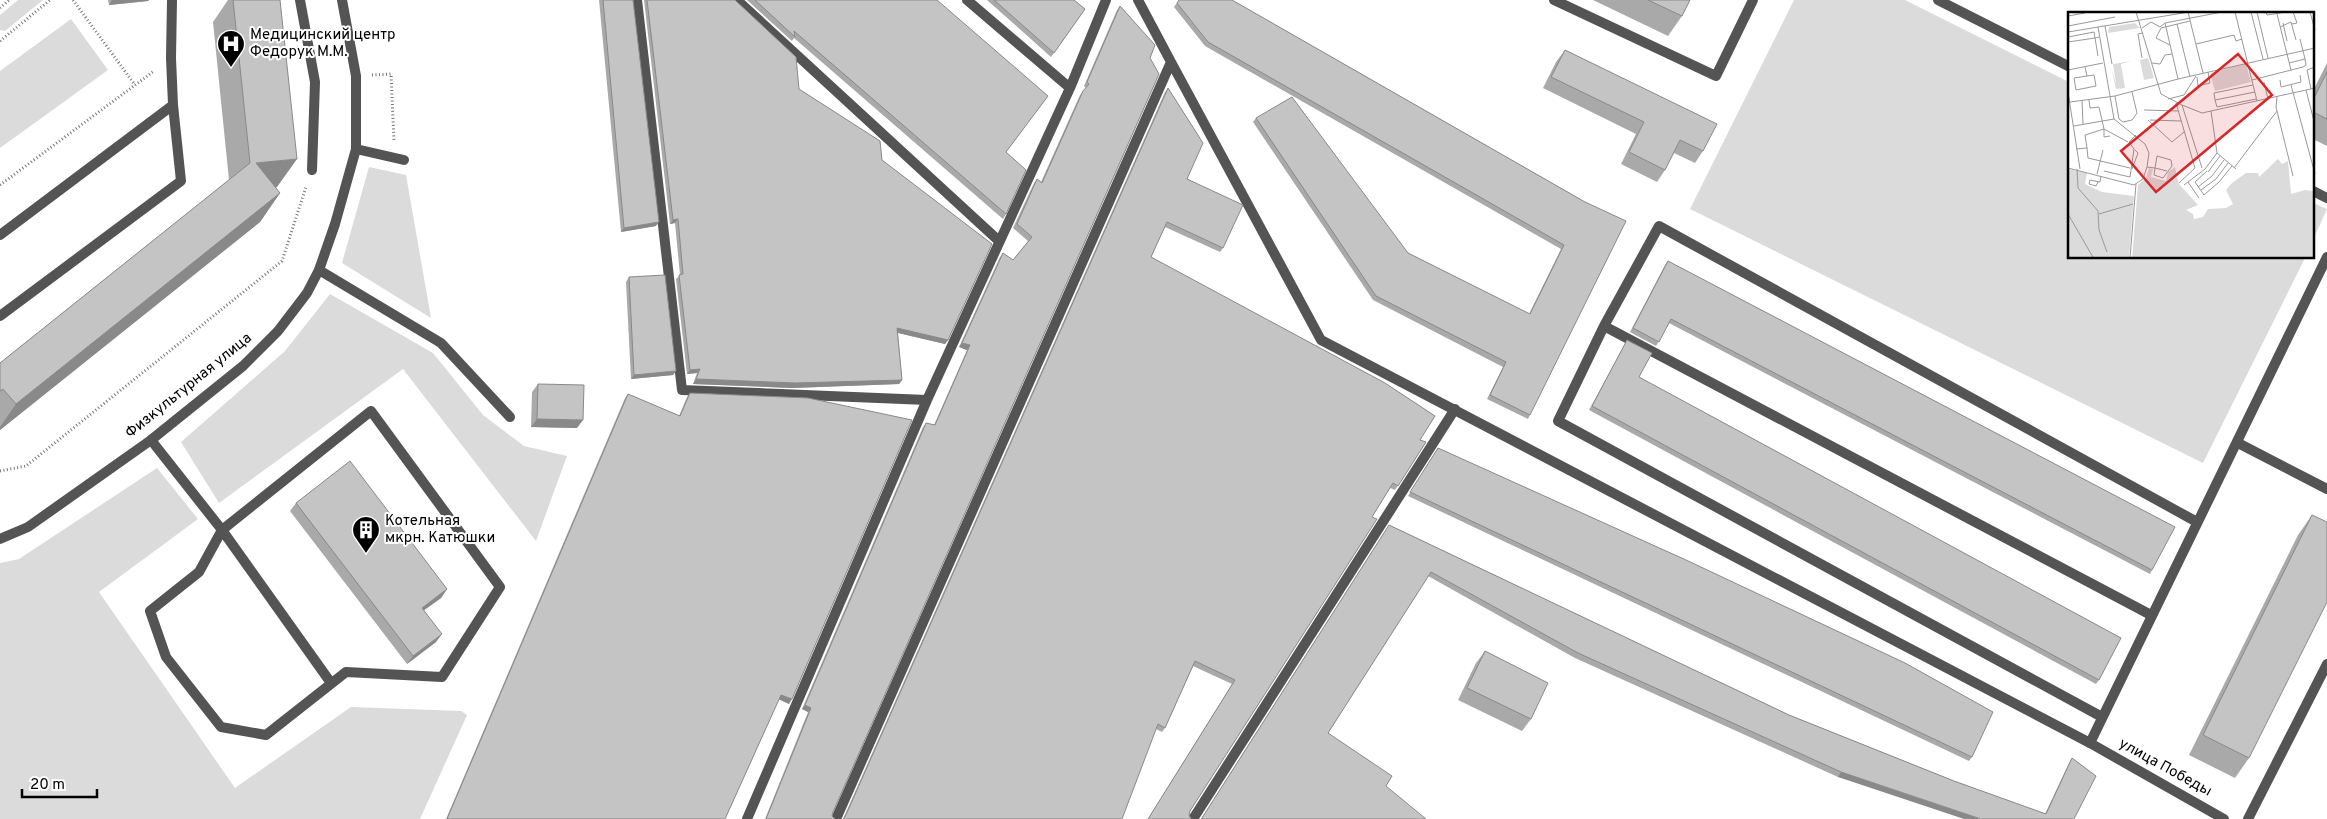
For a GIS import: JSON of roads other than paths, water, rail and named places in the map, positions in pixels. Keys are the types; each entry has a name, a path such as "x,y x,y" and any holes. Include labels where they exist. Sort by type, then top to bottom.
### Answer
{"street":[{"path":"0,316 180,181 173,105 171,58 172,0"},
{"path":"300,0 315,82 312,170"},
{"name":"Физкультурная улица","path":"0,539 28,526 151,440 243,366 278,331 307,293 319,270 336,224 356,149 356,76 342,0"},
{"path":"638,0 682,390 927,400"},
{"path":"737,0 999,241"},
{"path":"967,0 1070,88"},
{"path":"747,819 927,400 1070,88 1106,0"},
{"name":"улица Победы","path":"1138,0 1321,340 2090,743 2224,819"},
{"path":"1554,0 1716,76 1753,0"},
{"path":"1938,0 2068,66"},
{"path":"836,819 1171,62"},
{"path":"0,235 173,105"},
{"path":"356,149 404,160"},
{"path":"2314,192 2327,198"},
{"path":"2102,717 1558,422 1604,326 1659,226 2198,522"},
{"path":"2090,743 2151,615 2238,443 2327,257"},
{"path":"319,270 441,343 510,417"},
{"path":"1604,326 2151,615"},
{"path":"1192,819 1455,409"},
{"path":"371,410 500,587 442,677 346,672 266,735 221,727 166,657 150,611 198,572 222,530 371,410"},
{"path":"151,440 222,530 331,684"},
{"path":"2238,443 2327,490"},
{"path":"2248,819 2327,664"}],"place":[{"name":"Медицинский центр Федорук М.М.","path":"231,68"},
{"name":"Котельная мкрн. Катюшки","path":"366,554"}]}
